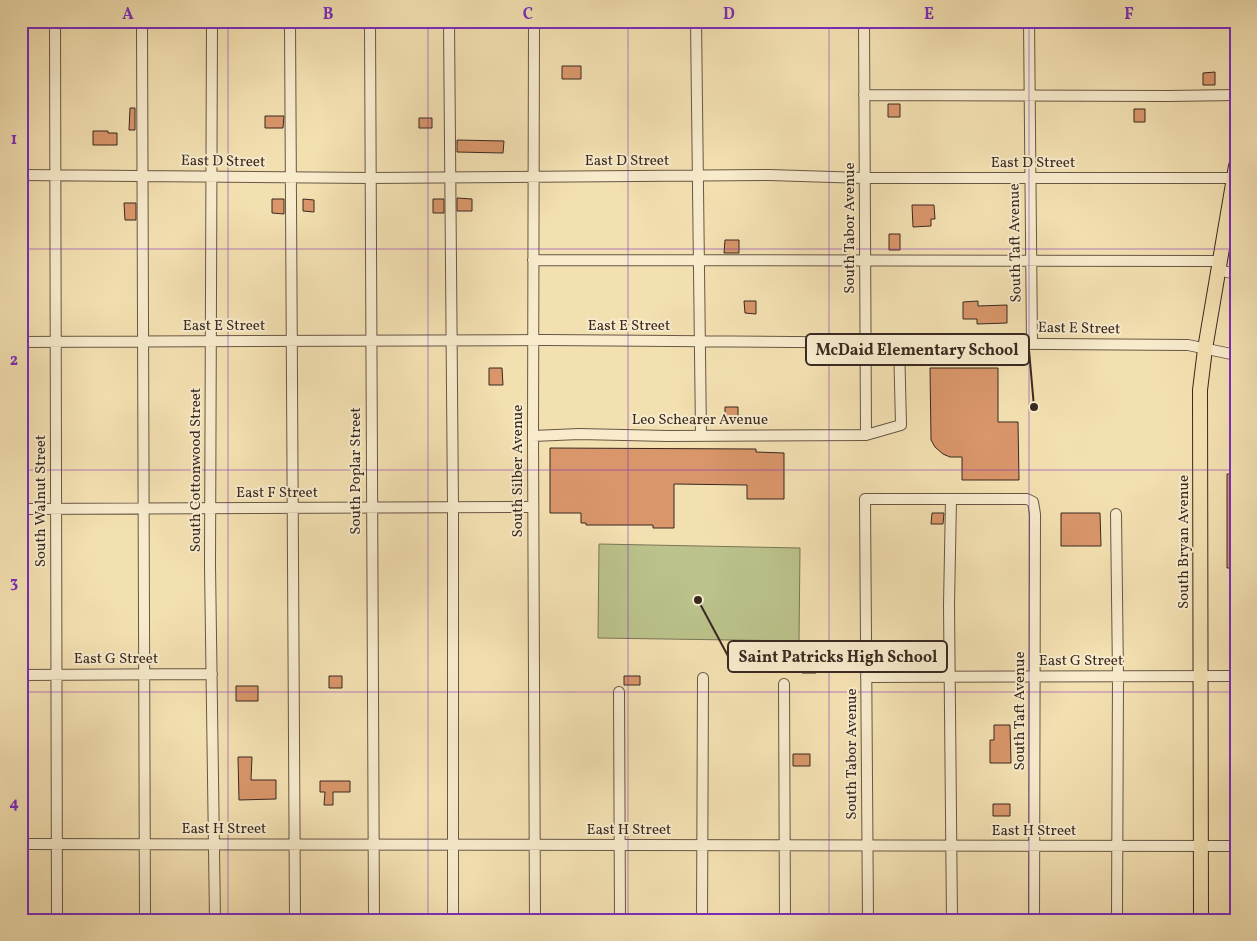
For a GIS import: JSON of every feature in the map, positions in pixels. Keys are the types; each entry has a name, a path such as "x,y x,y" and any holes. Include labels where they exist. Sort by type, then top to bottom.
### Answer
{"main road":[{"name":"South Bryan Avenue","path":"1201,920 1200,390 1219,266 1234,194 1235,172"}],"street":[{"name":"South Walnut Street","path":"55,21 57,920"},
{"path":"142,21 145,920"},
{"name":"South Cottonwood Street","path":"212,21 211,508 215,920"},
{"path":"290,21 295,920"},
{"name":"South Poplar Street","path":"370,21 374,920"},
{"path":"449,21 453,508 453,920"},
{"name":"South Silber Avenue","path":"534,21 533,508 535,920"},
{"path":"696,21 701,435"},
{"name":"South Tabor Avenue","path":"864,21 866,435"},
{"name":"South Taft Avenue","path":"1029,21 1032,344"},
{"path":"864,95 1168,96 1236,94"},
{"name":"East D Street","path":"21,175 291,178 698,176 1030,178 1235,172"},
{"path":"533,260 1031,260 1219,266 1236,274"},
{"name":"East E Street","path":"21,342 533,340 1188,345 1236,355"},
{"name":"Leo Schearer Avenue","path":"533,436 578,434 866,435 901,425 899,342"},
{"name":"South Tabor Avenue","path":"868,920 865,499 951,499"},
{"path":"951,499 952,920"},
{"name":"South Taft Avenue","path":"951,499 1027,499 1033,502 1035,514 1036,676 1034,920"},
{"name":"East F Street","path":"21,509 533,508"},
{"path":"1116,514 1118,676 1117,920"},
{"name":"East G Street","path":"21,675 212,674"},
{"name":"East G Street","path":"866,677 1236,676"},
{"path":"702,920 703,678"},
{"path":"784,684 785,920"},
{"path":"619,692 620,920"},
{"name":"East H Street","path":"21,844 1236,846"}],"green space":[{"path":"599,544 800,548 799,641 598,638"}],"building":[{"path":"562,66 581,66 581,79 562,79"},
{"path":"1215,72 1215,85 1203,85 1203,73"},
{"path":"888,104 900,104 900,117 888,117"},
{"path":"130,108 135,108 135,130 129,130"},
{"path":"1134,109 1145,109 1145,122 1134,122"},
{"path":"265,116 284,116 283,128 265,128"},
{"path":"419,118 432,118 432,128 419,128"},
{"path":"93,131 117,133 117,145 93,145"},
{"path":"457,140 504,141 503,153 457,152"},
{"path":"457,198 472,199 472,211 457,211"},
{"path":"272,199 284,199 284,214 272,213"},
{"path":"303,199 314,200 314,212 303,211"},
{"path":"433,199 444,199 444,213 433,213"},
{"path":"124,203 136,203 136,220 125,220"},
{"path":"912,205 934,205 935,219 931,219 931,226 913,227"},
{"path":"889,234 900,234 900,250 889,250"},
{"path":"725,240 739,240 739,253 724,253"},
{"path":"744,301 756,301 756,314 745,313"},
{"path":"978,301 978,306 1007,305 1007,323 977,324 977,319 963,319 963,302"},
{"path":"489,368 502,368 503,385 489,385"},
{"path":"930,368 998,368 998,422 1018,422 1019,480 962,480 962,457 950,457 935,447 931,440"},
{"path":"725,407 738,407 738,420 725,420"},
{"path":"550,448 756,449 756,452 784,453 784,499 747,499 747,485 674,484 674,528 653,528 653,525 586,525 586,523 581,523 581,513 550,513"},
{"path":"1227,474 1236,474 1236,568 1227,568"},
{"path":"932,513 944,513 943,524 931,524"},
{"path":"1061,513 1100,513 1101,546 1061,546"},
{"path":"802,660 816,660 816,673 802,673"},
{"path":"329,676 342,676 342,688 329,688"},
{"path":"624,676 640,676 640,685 624,685"},
{"path":"236,686 258,686 258,701 236,701"},
{"path":"994,725 1010,725 1011,763 990,763 990,740 994,740"},
{"path":"793,754 810,754 810,766 793,766"},
{"path":"238,757 252,757 251,780 276,780 276,799 239,800"},
{"path":"320,781 350,781 350,792 333,792 333,805 324,805 325,792 320,792"},
{"path":"993,804 1010,804 1010,816 993,816"}],"place":[{"name":"McDaid Elementary School","path":"1034,407"},
{"name":"Saint Patricks High School","path":"698,600"}]}
